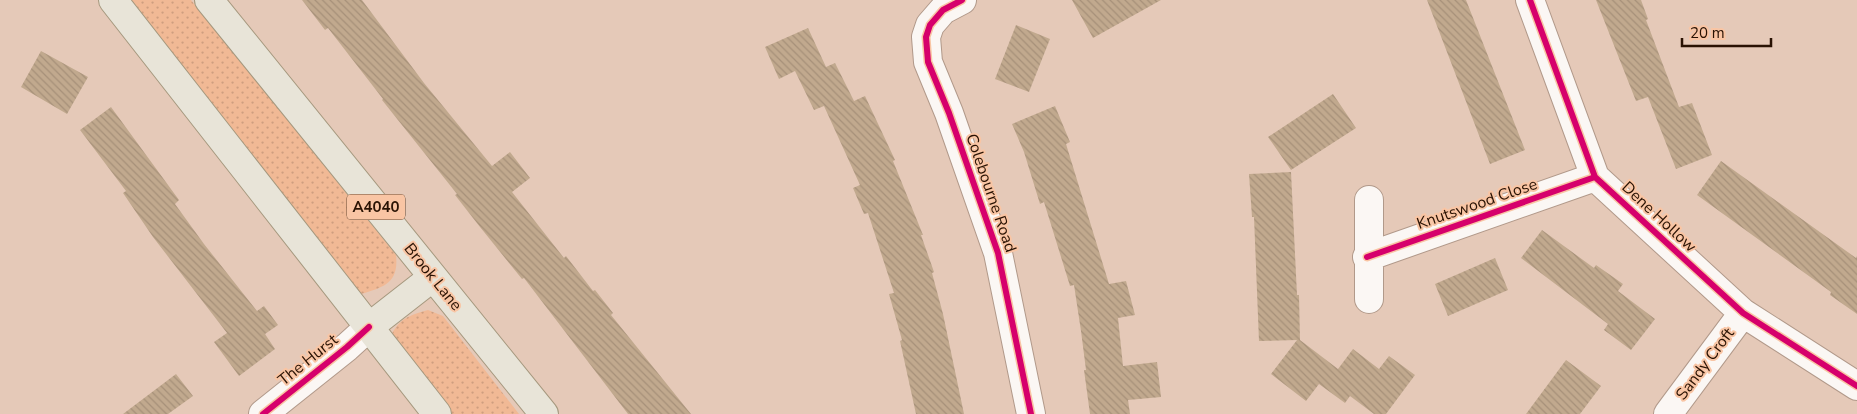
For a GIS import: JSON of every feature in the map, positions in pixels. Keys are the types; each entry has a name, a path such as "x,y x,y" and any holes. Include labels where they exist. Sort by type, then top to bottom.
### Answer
{"main road":[{"path":"113,0 437,414"},
{"name":"Brook Lane","path":"209,0 544,414"},
{"path":"369,327 433,277"}],"street":[{"name":"Colebourne Road","path":"962,0 943,10 930,25 926,37 928,62 949,114 998,253 1031,414"},
{"name":"Dene Hollow","path":"1530,0 1595,177 1743,313 1857,386"},
{"name":"Knutswood Close","path":"1367,257 1595,177"},
{"path":"1369,200 1367,257 1369,299"},
{"name":"Sandy Croft","path":"1668,414 1743,313"},
{"name":"The Hurst","path":"263,414 347,347 369,327"}],"shaded area":[{"path":"126,0 191,0 396,255 395,272 388,282 377,289 361,294"},
{"path":"428,310 443,316 519,414 452,414 390,337 397,326 405,319"}],"building":[{"path":"302,0 362,0 424,83 492,166 510,152 530,178 512,192 564,258 566,256 593,291 595,290 613,313 611,315 691,414 628,414 524,278 522,279 455,195 457,194 382,100 328,28 325,30"},
{"path":"1072,0 1161,0 1093,38"},
{"path":"1427,0 1466,0 1525,150 1490,164"},
{"path":"1596,0 1641,0 1648,19 1646,20 1679,107 1692,103 1712,155 1676,169 1648,97 1636,101"},
{"path":"1016,25 1050,39 1029,92 995,79"},
{"path":"808,28 826,67 835,63 854,101 865,96 895,160 893,161 923,235 921,235 934,272 932,273 943,314 964,414 916,414 900,341 902,340 889,294 894,293 868,213 864,214 853,188 860,185 824,106 814,110 795,71 779,79 765,47"},
{"path":"41,51 88,77 67,114 21,87"},
{"path":"1333,94 1356,128 1291,170 1268,137"},
{"path":"1055,106 1070,142 1066,144 1109,284 1126,281 1135,315 1118,318 1123,366 1157,362 1161,397 1128,400 1130,414 1090,414 1074,285 1070,286 1044,202 1040,204 1024,152 1012,124"},
{"path":"111,107 179,200 175,204 204,244 257,311 264,306 278,325 265,334 275,349 239,376 214,342 227,333 153,237 123,193 126,191 80,130"},
{"path":"1721,161 1856,258 1857,256 1857,314 1830,295 1831,292 1697,195"},
{"path":"1291,172 1300,340 1338,369 1353,349 1379,369 1389,356 1415,375 1386,414 1374,414 1350,396 1345,403 1319,384 1306,401 1271,374 1297,340 1259,341 1254,217 1252,217 1249,174"},
{"path":"1542,230 1594,268 1596,265 1623,284 1618,291 1655,319 1631,350 1604,330 1608,324 1521,258"},
{"path":"1495,258 1508,290 1448,316 1435,284"},
{"path":"1566,360 1601,386 1580,414 1526,414"},
{"path":"176,374 193,396 168,414 123,414"}],"cycle path":[{"path":"962,0 943,10 930,25 926,37 928,62 949,113 998,253 1031,414"},
{"path":"1530,0 1595,177 1743,313 1857,386"},
{"path":"1367,257 1595,177"},
{"path":"263,414 347,347 369,327"}]}
